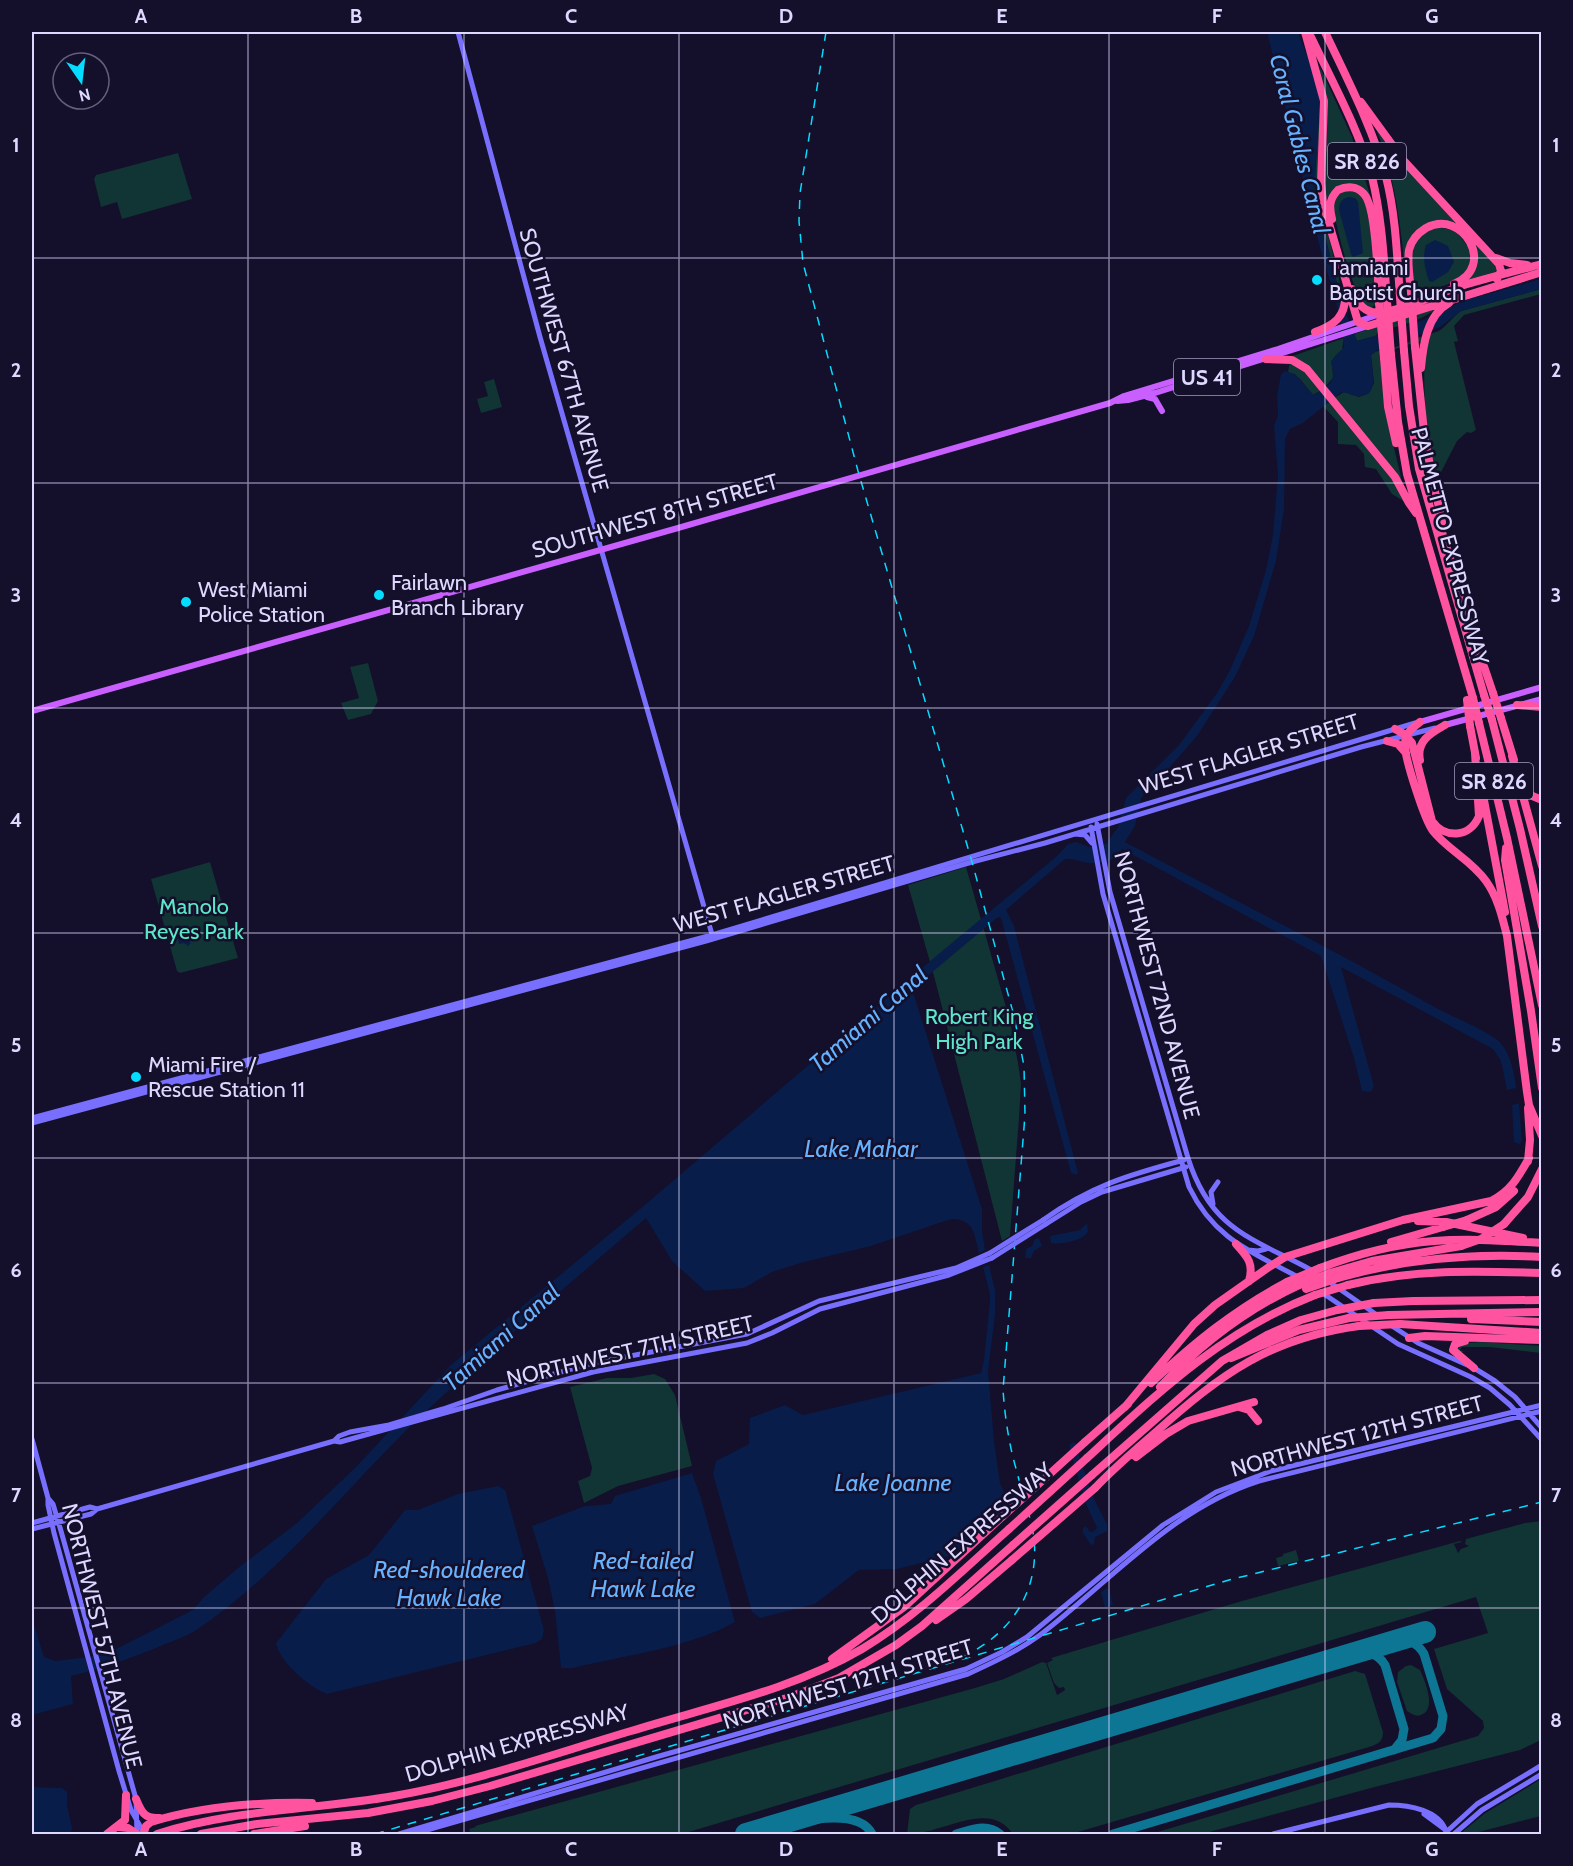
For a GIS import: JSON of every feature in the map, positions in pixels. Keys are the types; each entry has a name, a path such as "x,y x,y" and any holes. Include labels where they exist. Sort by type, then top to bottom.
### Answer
{"highway":[{"path":"1307,32 1324,101 1321,183 1323,203 1354,325 1368,326 1489,288 1540,267"},
{"name":"SR 826","path":"1307,32 1352,123 1370,171 1381,226 1383,302"},
{"name":"PALMETTO EXPRESSWAY","path":"1325,32 1352,88 1377,150 1388,187 1393,214 1408,406 1416,456 1424,489 1496,719 1542,926"},
{"path":"1352,88 1404,161 1500,266 1500,275 1489,288"},
{"path":"1383,302 1368,201 1364,193 1357,189 1343,188 1332,197 1330,210 1354,294 1364,309 1384,313"},
{"path":"1437,294 1464,279 1474,262 1473,248 1467,238 1459,230 1447,225 1428,228 1419,234 1412,243 1408,258 1415,347 1428,457 1447,546"},
{"path":"1493,257 1515,264 1540,267"},
{"name":"SOUTHWEST 8TH STREET","path":"1384,313 1500,275 1540,267"},
{"path":"1315,332 1339,329 1345,306 1345,283"},
{"path":"1420,392 1424,343 1431,323 1438,311 1464,295"},
{"name":"PALMETTO EXPRESSWAY","path":"1383,302 1393,434 1397,449 1405,461 1469,685 1475,725 1507,838 1542,1005"},
{"path":"1266,359 1286,359 1297,362 1307,369 1395,477 1408,503 1419,516"},
{"path":"1408,406 1433,503 1489,694"},
{"path":"1517,705 1542,707"},
{"path":"1496,719 1524,788 1534,798 1542,800"},
{"path":"1420,722 1410,730 1405,744 1428,824 1437,836 1476,868 1487,882 1499,906 1507,936 1525,1084 1529,1104 1542,1136"},
{"path":"1420,772 1419,749 1422,742 1431,733 1445,725"},
{"path":"1395,729 1412,743 1434,824 1445,832 1456,834 1463,833 1474,825 1479,813 1475,725"},
{"path":"1387,741 1401,746 1407,753"},
{"path":"1475,753 1502,892 1508,928 1507,936"},
{"path":"1512,756 1542,866"},
{"path":"1507,838 1505,860 1541,1084"},
{"path":"1535,897 1542,908"},
{"path":"1531,1011 1542,1051"},
{"path":"1320,1268 1331,1261 1360,1250 1467,1220 1491,1210 1510,1196 1521,1181 1529,1158 1529,1104"},
{"path":"1125,1407 1194,1324 1215,1305 1273,1264 1286,1257 1403,1220 1491,1200 1511,1187 1529,1158"},
{"path":"1125,1424 1201,1348 1251,1315 1303,1287 1372,1261 1461,1246 1490,1234 1504,1224 1525,1202 1542,1169"},
{"path":"1381,1228 1410,1222 1438,1221 1541,1243"},
{"path":"810,1675 895,1615 1185,1351 1215,1326 1262,1295 1320,1268 1378,1250 1435,1240 1541,1243"},
{"path":"1236,1244 1251,1263 1249,1281"},
{"path":"1334,1276 1436,1258 1542,1257"},
{"name":"DOLPHIN EXPRESSWAY","path":"157,1834 195,1823 232,1816 395,1796 468,1779 752,1695 810,1675 861,1649 903,1621 1198,1361 1233,1335 1272,1313 1315,1295 1393,1275 1427,1272 1542,1272"},
{"name":"DOLPHIN EXPRESSWAY","path":"201,1834 243,1826 316,1820 386,1810 451,1797 784,1699 822,1685 859,1667 922,1626 1186,1390 1222,1361 1267,1335 1301,1320 1374,1303 1413,1300 1542,1300"},
{"path":"922,1626 966,1599 1197,1396 1235,1368 1300,1339 1335,1330 1401,1319 1542,1312"},
{"path":"1222,1361 1299,1330 1349,1318 1389,1315 1401,1319 1542,1333"},
{"path":"1401,1319 1542,1322"},
{"path":"1408,1338 1425,1336 1542,1341"},
{"path":"1474,1338 1458,1342 1453,1350 1474,1368"},
{"path":"1095,1488 1179,1425 1195,1418 1254,1402"},
{"path":"1235,1407 1249,1410 1258,1421"},
{"path":"132,1796 144,1815 153,1819 213,1808 252,1804 343,1804"},
{"path":"107,1834 118,1827 126,1817 132,1796"},
{"path":"118,1827 128,1828 140,1834 147,1824 162,1818"},
{"path":"254,1834 306,1826 316,1820"}],"main road":[{"name":"SOUTHWEST 67TH AVENUE","path":"458,32 504,207 712,937"},
{"name":"SOUTHWEST 8TH STREET","path":"32,711 601,550 1114,401 1354,325 1384,313"},
{"name":"SOUTHWEST 8TH STREET","path":"1114,401 1143,396 1295,350 1339,329"},
{"path":"1278,349 1315,332"},
{"path":"1278,349 1295,350"},
{"path":"1234,369 1239,361"},
{"path":"1143,396 1155,399 1162,411"},
{"name":"WEST FLAGLER STREET","path":"935,870 1071,834 1110,815 1542,687"},
{"name":"WEST FLAGLER STREET","path":"32,1123 712,937 1093,824 1112,822 1373,744 1407,737 1542,699"},
{"path":"1373,744 1381,734"},
{"path":"1328,757 1332,748"},
{"path":"1195,797 1202,788"},
{"name":"NORTHWEST 72ND AVENUE","path":"1093,824 1101,843 1110,892 1190,1166 1214,1209 1234,1229 1266,1249"},
{"name":"NORTHWEST 72ND AVENUE","path":"1093,824 1093,844 1111,924 1180,1161 1195,1199 1216,1227 1236,1244 1328,1296 1398,1344 1480,1382 1497,1393 1542,1440"},
{"path":"1071,834 1085,835 1093,844"},
{"path":"1103,894 1110,892"},
{"path":"1111,924 1119,922"},
{"name":"WEST FLAGLER STREET","path":"32,1119 712,937"},
{"path":"1124,968 1132,966"},
{"path":"1138,1014 1145,1011"},
{"path":"1150,1058 1158,1055"},
{"path":"1163,1102 1171,1100"},
{"name":"NORTHWEST 7TH STREET","path":"1044,1222 1083,1194 1105,1184 1188,1158"},
{"name":"NORTHWEST 7TH STREET","path":"32,1529 90,1507 97,1509 334,1441 348,1440 390,1429 600,1371 747,1343 820,1309 949,1275 991,1255 1044,1222 1102,1192 1190,1166"},
{"path":"1214,1209 1211,1192 1218,1182"},
{"path":"1195,1199 1202,1190"},
{"path":"1245,1250 1266,1249 1317,1273 1408,1338 1474,1368 1504,1388 1542,1428"},
{"name":"NORTHWEST 7TH STREET","path":"334,1441 339,1436 396,1423 593,1363 747,1334 819,1301 956,1268 991,1255"},
{"name":"NORTHWEST 12TH STREET","path":"413,1834 968,1674 1039,1635 1133,1556 1197,1509 1225,1494 1259,1481 1520,1417 1542,1405"},
{"name":"NORTHWEST 12TH STREET","path":"399,1834 667,1754 966,1669 1027,1637 1163,1525 1216,1492 1271,1471 1516,1411 1542,1411"},
{"path":"348,1440 369,1428"},
{"path":"1412,1436 1414,1443"},
{"name":"NORTHWEST 57TH AVENUE","path":"32,1438 48,1505 55,1520 96,1655 140,1834"},
{"name":"NORTHWEST 7TH STREET","path":"32,1523 55,1520"},
{"name":"NORTHWEST 57TH AVENUE","path":"55,1520 72,1596 119,1771 132,1796 136,1818"},
{"path":"72,1596 77,1605 83,1608"},
{"path":"76,1611 82,1615 87,1624"},
{"path":"1449,1834 1477,1804 1542,1765"},
{"path":"1449,1834 1542,1774"},
{"path":"1273,1834 1384,1806 1405,1805 1418,1809 1449,1834"}],"green space":[{"path":"1321,69 1352,137 1371,198 1355,185 1325,199 1319,70"},
{"path":"1320,100 1319,201 1337,269 1343,297 1342,303 1314,193"},
{"path":"1374,124 1462,228 1445,222 1414,237 1407,295 1393,186"},
{"path":"178,153 192,199 122,219 117,202 101,207 94,179 96,175"},
{"path":"1352,190 1364,198 1371,231 1377,303 1370,309 1363,303 1352,279 1333,211 1334,202 1338,196"},
{"path":"1437,227 1456,231 1471,250 1470,267 1458,280 1419,296 1413,291 1411,261 1414,245 1426,232"},
{"path":"1473,242 1495,262 1498,271 1467,280"},
{"path":"1541,289 1541,294 1464,315 1454,326 1458,341 1454,342 1476,430 1471,433 1467,432 1457,441 1439,476 1435,477 1426,410 1424,377 1426,344 1418,341 1381,354 1389,427 1402,481 1334,398 1344,392 1359,397 1369,393 1374,383 1371,355 1375,352 1439,331 1461,311"},
{"path":"1441,305 1420,319 1378,331 1376,336 1357,341 1354,334"},
{"path":"1344,338 1342,350 1332,362 1333,378 1325,387 1287,358"},
{"path":"1290,362 1297,364 1322,390 1313,395 1299,378 1288,372"},
{"path":"494,379 502,407 481,413 477,399 488,396 484,382"},
{"path":"1331,401 1394,479 1405,502 1392,494 1376,469 1365,467 1364,454 1356,445 1338,444 1338,422 1323,406"},
{"path":"368,663 378,701 371,714 348,720 341,703 359,698 350,667"},
{"name":"Manolo Reyes Park","path":"210,862 238,958 180,973 177,971 151,879"},
{"name":"Robert King High Park","path":"966,867 1010,1021 1021,1084 1010,1236 1002,1241 934,976 908,885"},
{"path":"1480,1342 1542,1346 1541,1353 1490,1347 1462,1347 1460,1350 1464,1352 1459,1352 1456,1347 1459,1344"},
{"path":"654,1374 665,1379 675,1395 692,1466 618,1486 584,1503 578,1481 590,1476 592,1468 570,1387 607,1378 631,1378"},
{"path":"1541,1521 1541,1740 1520,1750 1202,1834 1151,1834 1478,1736 1484,1728 1483,1721 1447,1689 1434,1649 1488,1633 1476,1597 682,1834 471,1834 469,1829 975,1688 1004,1679 1042,1662 1046,1663 1057,1695 1065,1690 1064,1687 1059,1688 1054,1683 1047,1663 1053,1660 1051,1658 1242,1601 1460,1541 1462,1542 1454,1544 1458,1553 1469,1546 1465,1544 1466,1539"},
{"path":"1296,1550 1299,1561 1278,1566 1276,1558"},
{"path":"1411,1665 1420,1670 1428,1694 1426,1712 1419,1716 1407,1711 1397,1682 1398,1672"},
{"path":"1355,1671 1365,1674 1383,1732 1381,1740 1372,1746 1071,1834 1013,1834 1003,1824 991,1819 978,1818 921,1833 907,1834 910,1809 916,1805"},
{"path":"1541,1779 1541,1816 1471,1834 1460,1834 1484,1814"}],"water":[{"path":"1267,32 1298,32 1312,69 1320,100 1314,193 1342,303 1357,341 1409,326 1460,302 1541,279 1541,289 1461,311 1440,327 1378,350 1371,355 1373,380 1370,391 1366,395 1354,396 1340,393 1303,423 1290,429 1285,439 1284,509 1276,561 1254,636 1235,677 1197,736 1156,783 1145,792 1141,799 1135,826 1125,842 1496,1039 1508,1055 1516,1088 1507,1090 1501,1061 1493,1049 1341,967 1374,1086 1371,1092 1362,1091 1354,1058 1321,956 1122,849 1116,858 1100,863 1065,859 1006,910 1014,926 1078,1173 1076,1175 1071,1173 1001,918 998,917 912,989 982,1209 985,1250 979,1253 969,1225 951,1219 871,1246 772,1272 744,1288 705,1291 672,1261 646,1218 530,1317 418,1419 285,1556 229,1606 198,1629 180,1638 116,1663 71,1676 73,1704 32,1715 32,1618 44,1657 55,1661 104,1655 193,1610 204,1597 238,1568 297,1523 356,1467 451,1365 640,1209 1057,856 1068,844 1076,842 1089,847 1106,844 1118,827 1126,798 1179,745 1217,693 1230,670 1249,626 1266,570 1273,535 1278,475 1274,426 1278,416 1277,396 1281,374 1285,371 1295,374 1313,395 1316,394 1331,382 1333,373 1331,361 1344,347 1337,306 1317,236"},
{"path":"1349,197 1355,198 1358,202 1363,253 1353,257 1339,210 1341,201"},
{"path":"1435,240 1448,246 1454,262 1448,272 1432,282 1429,281 1426,272 1424,254 1426,245"},
{"path":"180,931 188,935 191,943 188,946 184,943 179,944 176,933"},
{"path":"1519,1103 1522,1141 1519,1144 1514,1142 1512,1105"},
{"path":"1087,1223 1088,1232 1081,1238 1066,1243 1051,1243 1050,1236 1080,1230"},
{"path":"1039,1238 1042,1246 1034,1251 1031,1258 1025,1258 1026,1249 1032,1246 1035,1239"},
{"name":"Lake Joanne","path":"989,1265 995,1290 995,1315 988,1371 994,1441 1000,1483 1005,1494 1014,1501 962,1553 897,1569 859,1570 815,1604 760,1618 752,1612 713,1474 716,1461 749,1444 750,1418 785,1405 803,1415 981,1373 990,1300 983,1267"},
{"path":"1075,1442 1092,1495 1107,1524 1107,1531 1095,1537 1094,1544 1091,1545 1083,1533 1083,1528 1086,1526 1090,1532 1093,1532 1097,1528 1085,1502 1070,1450 1070,1444"},
{"name":"Red-tailed Hawk Lake","path":"692,1473 735,1622 718,1631 656,1650 573,1668 561,1668 555,1611 548,1578 532,1526 585,1506 611,1504 615,1496"},
{"name":"Red-shouldered Hawk Lake","path":"498,1486 505,1490 544,1630 542,1639 536,1643 327,1694 312,1686 289,1666 276,1643 326,1579 369,1555 405,1510 418,1510 458,1494"},
{"path":"1107,1588 1113,1605 1105,1608 1101,1592"},
{"path":"32,1787 62,1788 67,1792 71,1834 32,1834"}],"pier":[{"path":"1409,323 1410,342 1381,352 1383,332"}],"taxiway":[{"path":"1113,1834 1433,1738 1441,1729 1443,1716 1424,1654 1418,1646 1410,1642 1391,1642"},
{"path":"1352,1653 1371,1653 1385,1665 1404,1729 1402,1740 1394,1750"},
{"path":"747,1834 814,1819 833,1818 850,1819 863,1824 872,1834"},
{"path":"956,1834 984,1828 1000,1834"}],"runway":[{"path":"746,1834 1425,1632"}],"railway":[{"path":"826,32 800,193 799,221 803,263 858,471 972,862 1014,1016 1024,1066 1025,1115 1003,1390 1012,1452 1033,1530 1034,1560 1025,1597 1015,1614 989,1641 954,1660"},
{"path":"375,1834 1229,1580 1542,1502"}],"place":[{"name":"Tamiami Baptist Church","path":"1317,280"},
{"name":"Fairlawn Branch Library","path":"379,595"},
{"name":"West Miami Police Station","path":"186,602"},
{"name":"Miami Fire / Rescue Station 11","path":"136,1077"}],"water label":[{"name":"Coral Gables Canal","path":"1300,144"},
{"name":"Tamiami Canal","path":"868,1019"},
{"name":"Lake Mahar","path":"861,1148"},
{"name":"Tamiami Canal","path":"501,1337"}]}
